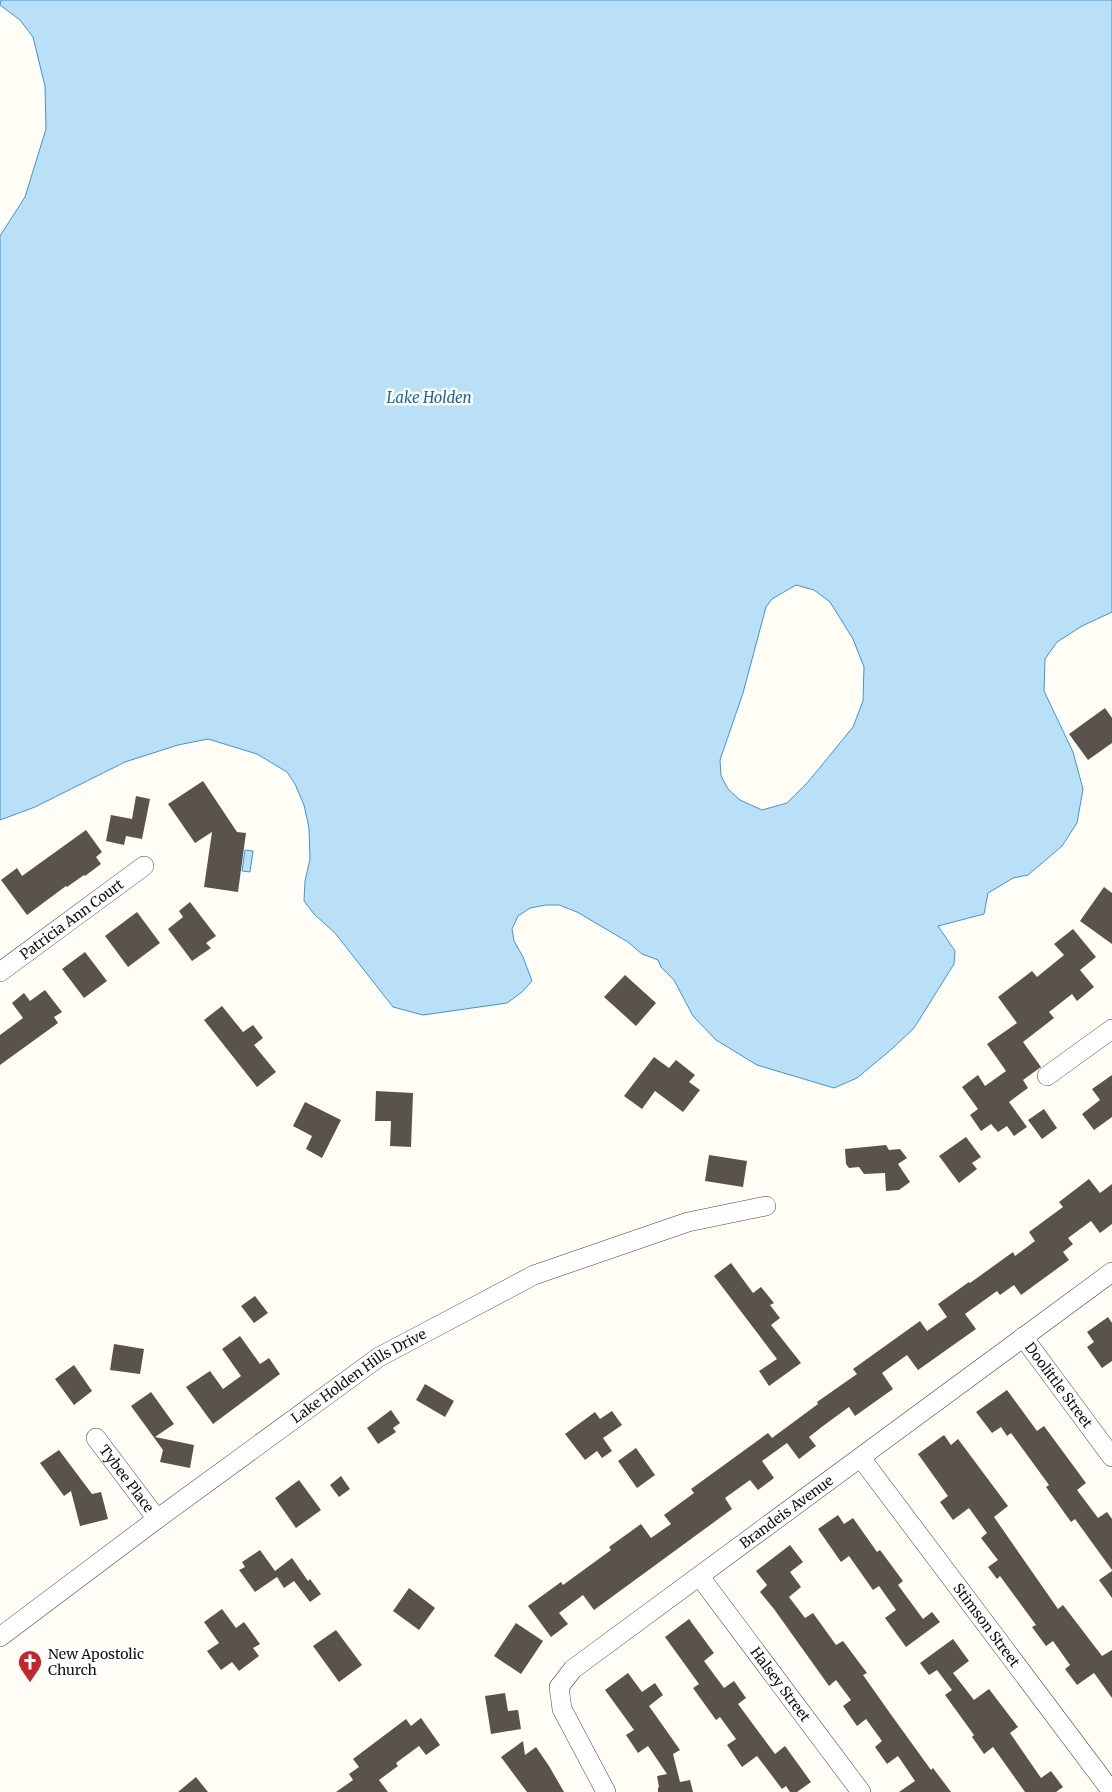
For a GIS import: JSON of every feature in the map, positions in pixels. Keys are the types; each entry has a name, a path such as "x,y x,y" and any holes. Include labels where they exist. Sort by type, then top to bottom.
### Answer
{"street":[{"name":"Patricia Ann Court","path":"0,972 144,866"},
{"path":"1047,1076 1112,1028"},
{"name":"Lake Holden Hills Drive","path":"0,1637 157,1519 379,1357 534,1276 688,1222 766,1206"},
{"name":"Brandeis Avenue","path":"606,1792 562,1709 559,1687 573,1669 1112,1272"},
{"name":"Doolittle Street","path":"1023,1337 1112,1457"},
{"name":"Tybee Place","path":"96,1438 157,1519"},
{"name":"Stimson Street","path":"861,1458 1112,1792"},
{"name":"Halsey Street","path":"700,1576 861,1792"}],"water":[{"name":"Lake Holden","path":"1,0 1112,0 1112,612 1082,626 1057,642 1045,659 1044,691 1073,752 1083,789 1077,823 1062,846 1028,875 1013,878 988,893 984,914 938,926 955,951 954,964 914,1028 857,1078 834,1088 757,1065 716,1040 693,1016 674,980 661,967 658,960 642,954 628,942 577,912 559,905 530,908 518,916 512,929 514,941 523,957 532,981 522,992 507,1003 423,1015 393,1007 335,933 314,914 304,901 305,881 310,859 309,828 304,805 295,784 287,772 257,754 208,739 178,745 125,762 35,807 0,820 0,236 25,197 46,129 45,86 33,37 20,20 0,5","holes":["796,585 814,590 830,602 853,639 864,667 863,701 853,727 808,782 787,803 762,810 740,800 728,789 721,776 720,760 743,693 766,607 772,599"]},
{"path":"245,850 253,851 250,872 242,871"}],"building":[{"path":"1105,708 1112,718 1112,743 1088,760 1069,734"},
{"path":"203,781 237,832 246,833 238,892 204,887 212,832 195,843 168,804"},
{"path":"136,796 150,799 142,839 126,836 124,845 106,841 111,815 132,819"},
{"path":"86,830 102,852 96,857 101,864 85,876 66,886 27,915 1,880 17,868 22,876"},
{"path":"1104,887 1112,893 1112,944 1080,921"},
{"path":"190,902 216,936 206,943 211,948 192,961 168,929 183,917 179,911"},
{"path":"137,912 160,943 128,967 105,936"},
{"path":"1073,929 1096,957 1080,970 1094,987 1077,1001 1072,994 1049,1012 1054,1018 1023,1042 1041,1067 1023,1080 1028,1088 1009,1102 1027,1127 1014,1136 1007,1126 998,1132 991,1124 981,1131 970,1115 978,1109 962,1087 978,1075 985,1086 1006,1071 987,1044 1017,1023 998,997 1032,971 1037,977 1064,955 1054,944"},
{"path":"85,952 107,981 84,998 62,969"},
{"path":"625,975 656,1003 636,1026 604,997"},
{"path":"45,990 62,1012 54,1017 58,1023 0,1065 0,1035 23,1018 12,1003 24,993 30,1001"},
{"path":"222,1006 243,1032 253,1025 263,1038 254,1045 276,1072 257,1087 204,1020"},
{"path":"654,1057 669,1068 676,1060 695,1075 689,1082 700,1090 683,1112 655,1091 642,1109 624,1096"},
{"path":"1112,1075 1112,1117 1094,1130 1082,1114 1100,1100 1092,1089"},
{"path":"376,1091 413,1093 411,1147 390,1146 391,1121 375,1121"},
{"path":"305,1102 341,1120 322,1158 306,1149 312,1136 293,1126"},
{"path":"1044,1109 1057,1128 1042,1139 1028,1120"},
{"path":"966,1137 981,1157 972,1163 977,1169 959,1183 939,1156"},
{"path":"886,1145 889,1150 900,1149 907,1158 898,1164 910,1182 899,1190 886,1191 885,1173 864,1174 859,1167 849,1168 846,1164 845,1149"},
{"path":"709,1155 747,1161 743,1187 705,1181"},
{"path":"1089,1179 1100,1193 1112,1184 1112,1224 1100,1233 1091,1221 1068,1238 1073,1244 1063,1252 1069,1260 1021,1295 1014,1285 1000,1295 997,1291 965,1314 976,1329 918,1370 907,1355 882,1373 893,1389 855,1416 849,1407 823,1426 809,1437 816,1446 799,1459 787,1443 762,1461 774,1478 758,1490 750,1480 725,1498 732,1509 594,1610 583,1595 559,1613 568,1624 551,1637 528,1606 561,1582 563,1585 611,1550 609,1547 641,1524 651,1538 671,1524 664,1515 694,1493 691,1489 768,1433 772,1438 818,1404 817,1402 857,1374 853,1369 920,1321 927,1331 947,1317 938,1304 1013,1252 1015,1256 1035,1241 1029,1232 1063,1207 1059,1202"},
{"path":"731,1263 753,1293 761,1287 774,1303 770,1305 780,1318 771,1325 801,1363 769,1386 759,1371 777,1359 714,1276"},
{"path":"255,1296 268,1313 254,1323 241,1306"},
{"path":"1108,1317 1112,1323 1112,1361 1102,1368 1087,1347 1094,1342 1087,1332"},
{"path":"240,1336 260,1364 269,1358 280,1374 213,1424 186,1387 210,1371 223,1389 241,1376 222,1349"},
{"path":"114,1344 144,1349 140,1374 110,1370"},
{"path":"74,1365 92,1391 74,1405 55,1379"},
{"path":"425,1384 454,1401 445,1417 416,1400"},
{"path":"1007,1390 1037,1431 1044,1426 1086,1483 1077,1490 1098,1518 1107,1512 1112,1519 1112,1570 1075,1519 1071,1522 1046,1487 1049,1485 1011,1433 1007,1436 1001,1427 992,1433 976,1412"},
{"path":"151,1392 174,1424 155,1437 194,1445 190,1468 160,1462 163,1450 131,1406"},
{"path":"391,1410 400,1423 393,1428 396,1432 378,1444 367,1428"},
{"path":"612,1411 622,1425 603,1438 612,1451 602,1458 597,1451 585,1460 565,1434 595,1412 600,1419"},
{"path":"944,1435 951,1445 958,1439 1008,1506 994,1517 1058,1609 1063,1605 1102,1656 1112,1650 1112,1698 1094,1673 1077,1685 1065,1669 1070,1665 1053,1641 1046,1646 1032,1627 1036,1625 1000,1576 997,1579 988,1567 998,1560 981,1538 987,1533 969,1508 953,1520 940,1502 948,1496 918,1454"},
{"path":"636,1448 655,1475 637,1488 618,1461"},
{"path":"59,1450 92,1494 101,1492 108,1519 80,1526 71,1491 64,1496 40,1463"},
{"path":"341,1476 350,1489 339,1497 330,1485"},
{"path":"299,1480 321,1510 296,1528 275,1498"},
{"path":"838,1515 844,1524 853,1518 877,1552 880,1550 903,1581 898,1585 923,1619 932,1612 940,1622 906,1647 885,1618 896,1610 879,1586 873,1590 849,1556 841,1562 818,1529"},
{"path":"790,1545 803,1562 790,1572 801,1587 789,1597 805,1618 813,1613 836,1645 843,1641 867,1673 863,1675 892,1716 931,1770 933,1768 951,1792 899,1792 915,1781 898,1756 887,1764 875,1747 882,1741 866,1719 857,1726 843,1706 851,1700 836,1680 829,1686 760,1592 767,1585 756,1571"},
{"path":"260,1550 275,1571 292,1558 308,1581 310,1579 321,1594 310,1602 294,1581 284,1588 277,1577 255,1592 239,1570 245,1567 242,1562"},
{"path":"1112,1571 1112,1598 1099,1580"},
{"path":"409,1588 435,1608 419,1630 393,1611"},
{"path":"222,1609 236,1628 244,1622 260,1644 253,1648 259,1656 239,1671 232,1662 221,1670 207,1651 219,1643 204,1622"},
{"path":"689,1619 714,1653 704,1661 724,1688 734,1681 746,1698 738,1704 775,1754 785,1746 811,1782 797,1792 790,1792 786,1786 782,1789 757,1756 742,1767 727,1745 736,1739 720,1717 716,1720 693,1688 699,1684 665,1637"},
{"path":"516,1623 543,1641 521,1674 494,1656"},
{"path":"336,1630 362,1665 339,1682 313,1646"},
{"path":"953,1639 969,1661 953,1673 974,1700 989,1689 1018,1727 1010,1733 1041,1778 1051,1771 1063,1787 1056,1792 1025,1792 993,1747 984,1754 972,1737 974,1735 945,1695 952,1690 937,1670 929,1675 920,1663"},
{"path":"628,1673 642,1692 655,1683 663,1695 649,1706 680,1750 673,1754 680,1782 690,1780 693,1792 658,1792 657,1776 667,1774 648,1746 638,1753 626,1735 634,1730 605,1690"},
{"path":"505,1693 508,1711 518,1710 521,1729 491,1734 485,1696"},
{"path":"421,1718 440,1745 426,1755 419,1746 396,1763 398,1766 379,1780 388,1792 336,1792 353,1780 349,1774 359,1767 353,1759 406,1719 411,1726"},
{"path":"523,1741 525,1755 536,1747 564,1792 527,1792 501,1757"},
{"path":"196,1777 208,1792 178,1792"}],"place":[{"name":"New Apostolic Church","path":"30,1683"}]}
